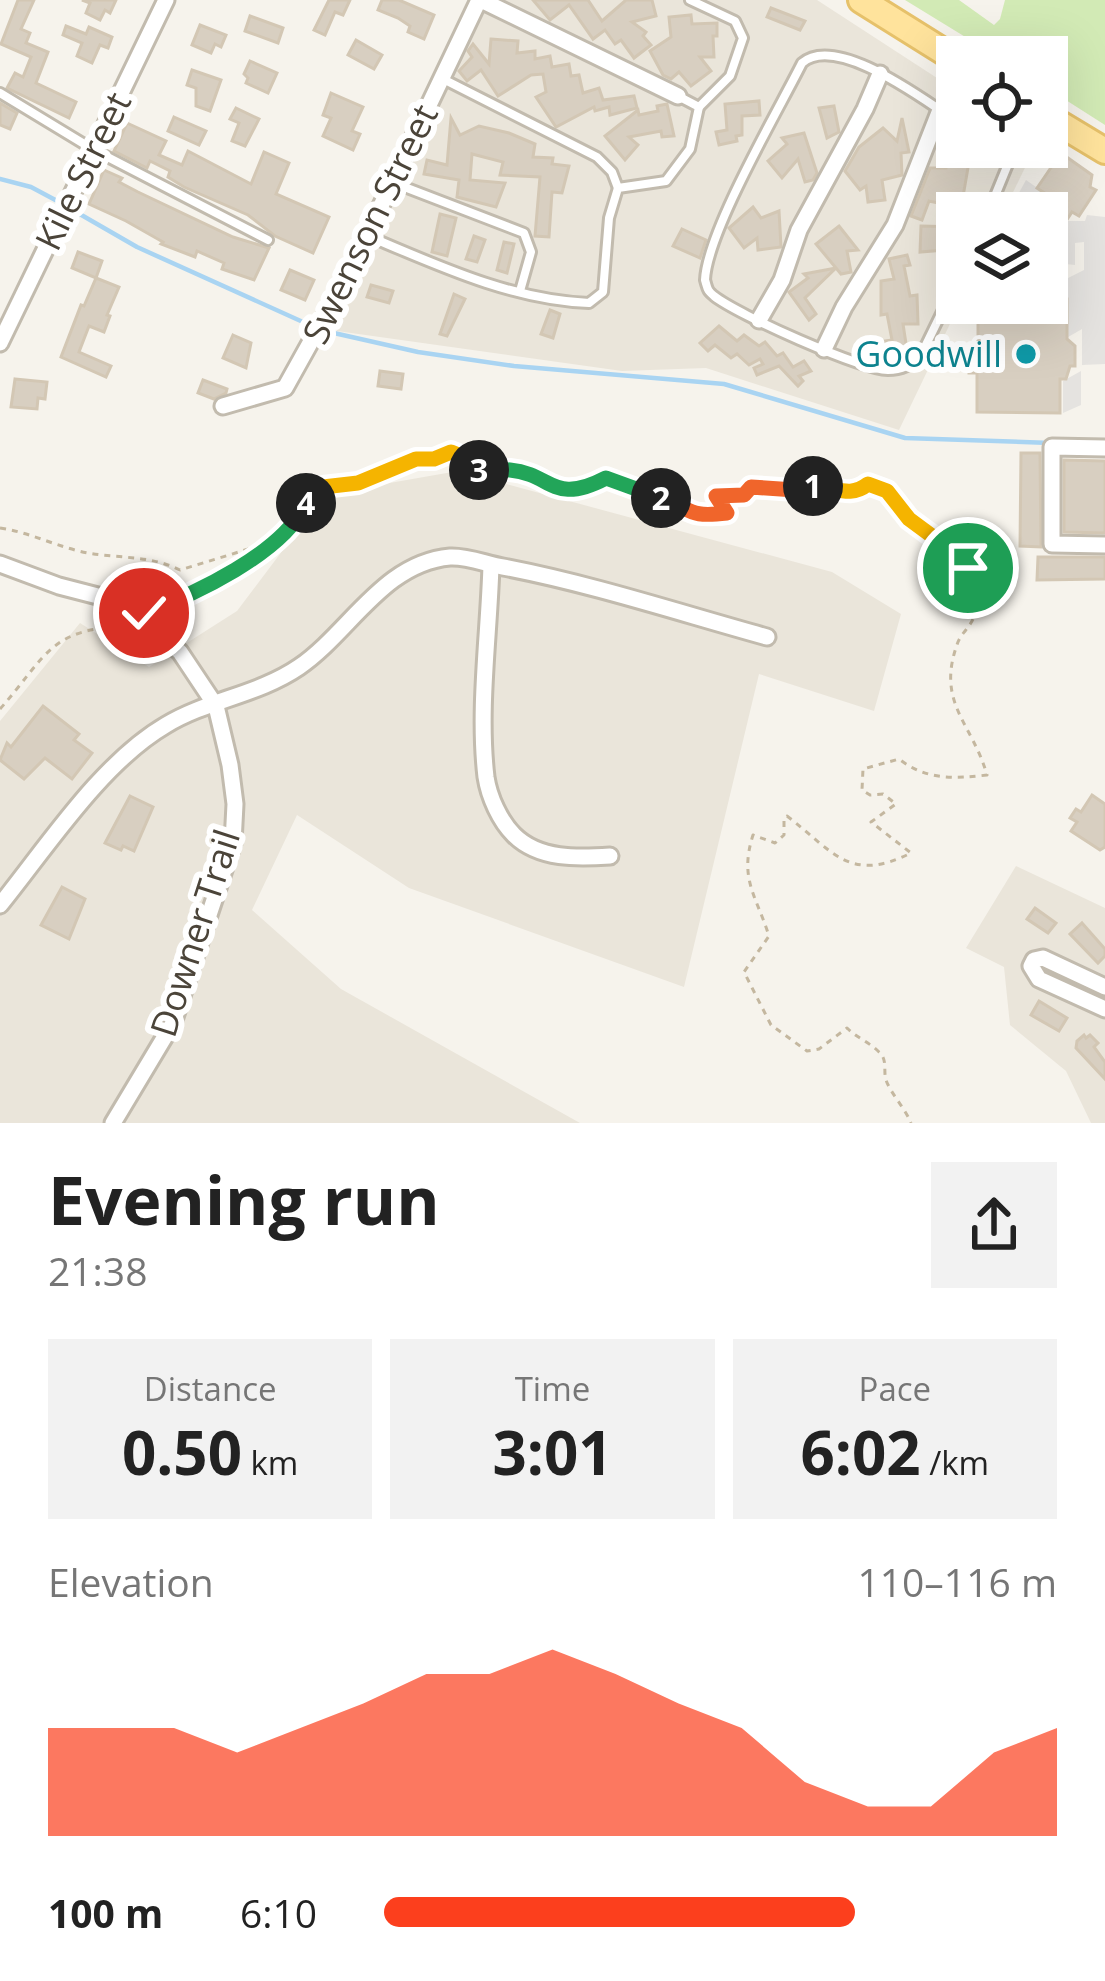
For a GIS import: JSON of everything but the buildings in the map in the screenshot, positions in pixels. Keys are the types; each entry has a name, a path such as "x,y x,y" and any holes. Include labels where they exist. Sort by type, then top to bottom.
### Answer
{"main road":[{"path":"861,0 936,47"},
{"path":"1068,129 1105,152"}],"street":[{"name":"Kile Street","path":"0,343 166,0"},
{"name":"Swenson Street","path":"224,406 285,388 367,236 480,0"},
{"path":"480,0 678,97"},
{"path":"759,320 782,280 799,230 880,74"},
{"path":"824,349 895,225 936,136"},
{"path":"1105,448 1052,447 1052,544 1105,545"},
{"path":"0,905 92,792 137,745 169,723 299,668 391,580 428,561 456,556 533,572 767,637"},
{"path":"491,565 486,781 499,814 515,837 541,852 575,858 610,856"},
{"name":"Downer Trail","path":"3,567 121,602 180,652 216,706 230,765 233,843 173,1023 113,1123"},
{"path":"1105,987 1042,958 1031,966 1039,979 1105,1009"}],"lane":[{"path":"618,188 666,181 690,149 699,107 730,76 742,48 742,31 735,21 716,5 690,0"},
{"path":"936,106 830,53 812,55 802,62 713,246 705,280 715,297 759,320 875,368 890,370 912,364 937,324"},
{"path":"367,236 441,267 555,302 597,299 606,280 609,218 618,188 612,172 597,157 442,78"},
{"path":"0,93 94,149 268,239"},
{"path":"678,97 699,107"},
{"path":"392,182 524,233 530,252 519,292"}],"path":[{"path":"144,613 201,589 275,541 300,516 309,497 323,487 358,483 416,459 451,452 468,459 478,470 513,470 548,487 582,490 606,478 677,503 688,514 727,513 716,496 744,495 751,487 795,490 818,485 846,493 868,484 887,491 909,519 968,568 956,596 957,610 973,619 959,638 950,676 952,698 958,719 979,745 987,775 918,774 899,759 863,769 862,790 883,794 896,805 871,822 911,854 886,866 838,861 788,816 784,835 775,843 753,835 746,858 747,885 769,936 744,972 771,1025 807,1051 819,1049 847,1028 880,1052 887,1084 902,1101 911,1123"},
{"path":"0,528 31,532 77,551 159,560 180,570 275,541"},
{"path":"0,710 50,648 68,634 138,625"}],"shaded area":[{"path":"489,0 817,0 936,77 936,168 1025,168 1013,192 936,192 936,324 950,324 899,430 706,368 622,371 337,331 337,304"},
{"path":"1026,180 1043,192 1019,192"},
{"path":"1087,215 1105,217 1105,364 1082,365 1082,329 1063,340 1063,324 1068,324 1068,278 1084,270 1084,242 1075,243 1075,265 1068,264 1068,221 1085,221"},
{"path":"1081,371 1081,405 1063,413 1063,381"},
{"path":"458,471 832,572 901,614 874,711 759,674 684,987 409,888 297,815 252,910 341,989 580,1123 0,1123 0,721 80,623 149,667 237,611 292,538 344,491"},
{"path":"1016,866 1105,908 1105,1123 1091,1123 1066,1071 1010,1025 1004,967 966,948"}],"green space":[{"path":"905,0 959,0 994,25 1005,0 1105,0 1105,125 1068,101 1068,36 964,36"}],"waterway":[{"path":"0,179 31,187 61,203"},
{"path":"71,209 137,247 314,327"},
{"path":"325,331 418,352 514,366 724,384 905,438 1051,443"}],"place":[{"name":"Goodwill","path":"1026,354"}],"route":[{"path":"144,613 201,589 275,541 300,516 309,497 323,487 358,483 416,459 451,452 468,459 478,470 513,470 548,487 582,490 606,478 677,503 688,514 727,513 716,496 744,495 751,487 795,490 818,485 846,493 868,484 878,486 968,568"}]}
